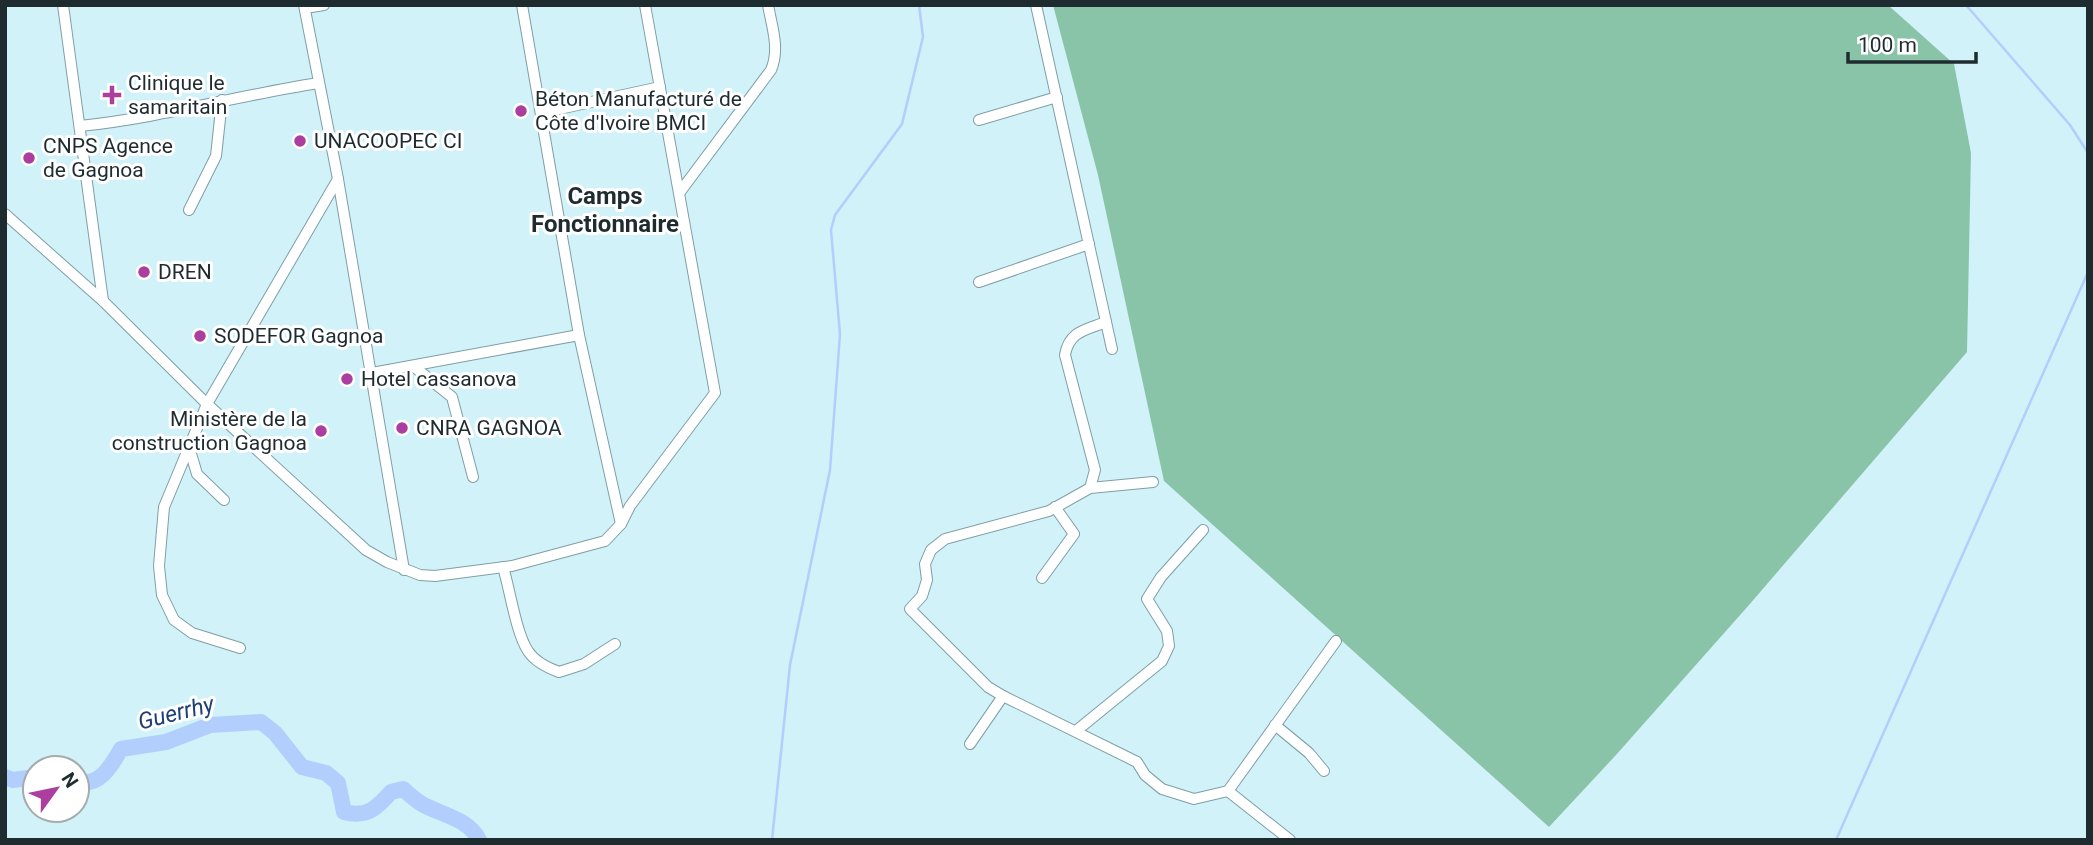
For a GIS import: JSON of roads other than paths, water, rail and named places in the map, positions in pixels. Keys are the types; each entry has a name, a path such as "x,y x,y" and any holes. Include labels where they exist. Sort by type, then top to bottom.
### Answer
{"street":[{"path":"63,5 103,301"},
{"path":"324,5 305,7 338,178 404,570"},
{"path":"522,5 579,335 621,524"},
{"path":"5,214 103,301 207,404 366,550 404,570 435,576 503,567 605,541 621,524 630,506 715,393 645,5"},
{"path":"680,192 776,59 776,42 768,5"},
{"path":"1036,5 1112,349"},
{"path":"80,126 125,121 319,83"},
{"path":"541,113 660,87"},
{"path":"979,120 1057,97"},
{"path":"189,210 216,156 222,100"},
{"path":"240,648 192,633 174,620 162,595 159,566 164,507 207,404 338,178"},
{"path":"979,282 1089,244"},
{"path":"1090,488 1095,470 1065,355 1067,344 1075,334 1106,322"},
{"path":"372,373 579,335"},
{"path":"412,366 452,397 473,477"},
{"path":"189,446 197,474 224,500"},
{"path":"1153,482 1090,488 1055,507 945,539 931,550 925,564 927,580 922,596 911,609 988,687 1137,762 1145,775 1162,789 1194,799 1228,791 1336,641"},
{"path":"1042,578 1074,534 1055,507"},
{"path":"1076,731 1162,662 1169,646 1167,631 1147,599 1161,578 1203,530"},
{"path":"503,567 528,652 544,666 559,672 584,664 615,644"},
{"path":"970,744 1003,696"},
{"path":"1275,726 1309,753 1324,771"},
{"path":"1228,791 1290,840"}],"waterway":[{"path":"772,840 790,665 830,470 840,334 831,230 835,215 902,124 923,37 919,5"},
{"path":"1966,5 2070,125 2088,153"},
{"path":"1836,840 2088,272"},
{"name":"Guerrhy","path":"91,781 104,774 121,749 166,742 210,725 261,722 275,733 302,767 326,773 338,783 344,812 365,813 376,807 391,792 403,789 422,804 461,822 479,840"},
{"name":"Guerrhy","path":"5,777 21,779"}],"place":[{"name":"Clinique le samaritain","path":"112,95"},
{"name":"Béton Manufacturé de Côte d'Ivoire BMCI","path":"521,111"},
{"name":"UNACOOPEC CI","path":"300,141"},
{"name":"CNPS Agence de Gagnoa","path":"29,158"},
{"name":"DREN","path":"144,272"},
{"name":"SODEFOR Gagnoa","path":"200,336"},
{"name":"Hotel cassanova","path":"347,379"},
{"name":"CNRA GAGNOA","path":"402,428"},
{"name":"Ministère de la construction Gagnoa","path":"321,431"}],"district":[{"name":"Camps Fonctionnaire","path":"605,210"}]}
